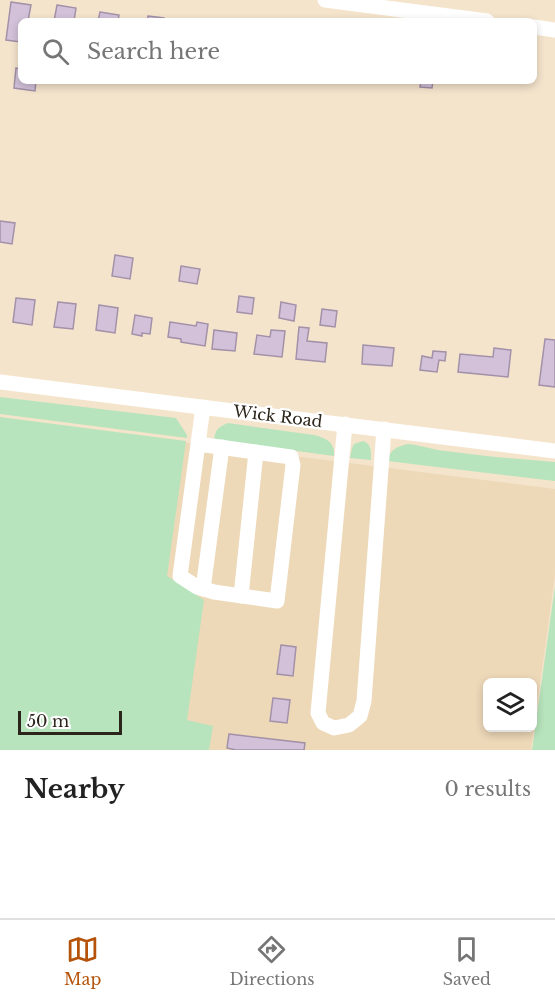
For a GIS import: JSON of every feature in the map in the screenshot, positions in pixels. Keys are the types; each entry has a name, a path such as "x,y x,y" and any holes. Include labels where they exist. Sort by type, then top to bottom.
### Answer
{"street":[{"path":"325,0 464,18"},
{"path":"537,27 555,30"},
{"name":"Wick Road","path":"0,382 555,451"},
{"path":"198,444 291,457 293,465 278,601 203,589 180,576 198,444 204,407"},
{"path":"345,424 318,713 323,723 334,728 349,725 360,716 364,701 384,429"},
{"path":"203,589 222,447"},
{"path":"241,596 256,452"}],"shaded area":[{"path":"0,419 555,489 555,575 537,706 537,678 483,678 483,732 533,732 531,750 0,750"}],"green space":[{"path":"0,397 176,418 187,438 0,414"},
{"path":"0,417 186,441 167,576 204,600 187,720 213,726 209,750 0,750"},
{"path":"228,423 318,436 331,444 334,456 214,440 218,429"},
{"path":"363,441 369,446 371,460 350,458 354,444"},
{"path":"408,444 460,453 555,462 555,481 387,461 394,449"},
{"path":"555,586 555,750 532,750 535,732 537,732 537,714"}],"building":[{"path":"11,2 31,5 29,18 18,18 18,42 6,40"},
{"path":"57,5 76,8 74,18 55,18"},
{"path":"100,12 119,15 118,18 99,18"},
{"path":"16,68 18,68 18,84 36,84 35,91 14,88"},
{"path":"420,84 433,84 432,88 420,87"},
{"path":"0,221 15,223 12,244 0,242"},
{"path":"115,255 133,258 130,279 112,276"},
{"path":"181,266 200,269 197,284 179,281"},
{"path":"239,296 254,298 252,314 237,312"},
{"path":"16,298 35,300 32,325 13,322"},
{"path":"58,302 76,304 73,329 54,327"},
{"path":"281,302 296,305 294,321 279,318"},
{"path":"99,305 118,308 115,333 96,330"},
{"path":"322,309 337,311 335,327 320,325"},
{"path":"135,315 152,318 150,334 142,333 142,336 132,334"},
{"path":"170,322 196,326 197,322 208,324 205,346 168,337"},
{"path":"299,327 309,328 307,341 327,343 325,362 296,359"},
{"path":"214,330 237,333 235,351 212,349"},
{"path":"271,330 285,331 282,357 254,354 257,335 270,337"},
{"path":"545,339 555,340 555,387 539,385"},
{"path":"363,345 394,348 392,366 362,364"},
{"path":"494,348 511,350 508,377 458,372 460,354 493,357"},
{"path":"433,351 446,352 445,361 439,360 437,372 420,370 422,356 432,358"},
{"path":"281,645 296,647 293,676 277,674"},
{"path":"273,698 290,700 287,723 270,721"},
{"path":"229,734 305,743 304,750 236,750 227,748"}]}
